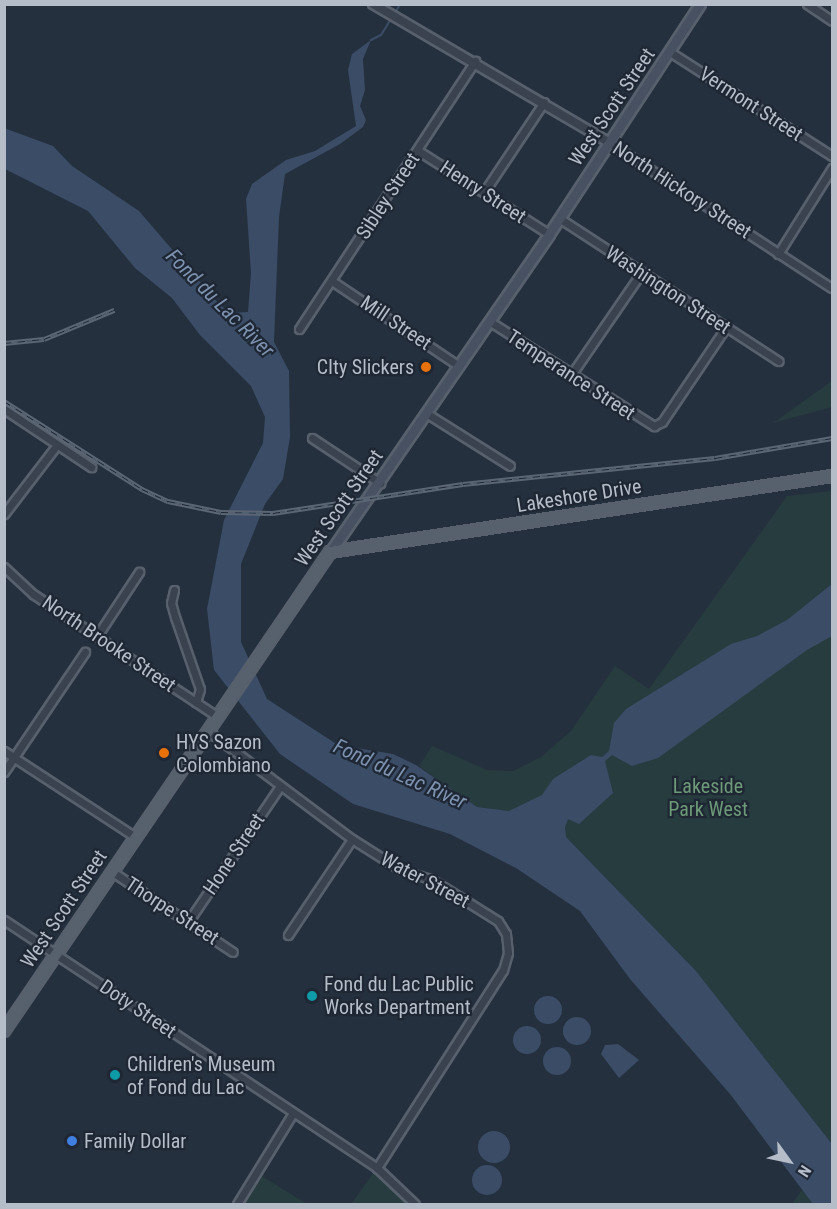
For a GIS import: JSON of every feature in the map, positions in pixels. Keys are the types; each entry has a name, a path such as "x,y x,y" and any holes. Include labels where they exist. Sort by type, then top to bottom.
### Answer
{"main road":[{"name":"West Scott Street","path":"4,1031 134,836 380,483 549,234 700,4"},
{"name":"Lakeshore Drive","path":"330,552 832,476"}],"street":[{"name":"North Hickory Street","path":"373,4 544,102 832,288"},
{"path":"807,4 832,21"},
{"name":"Vermont Street","path":"670,52 832,156"},
{"name":"Sibley Street","path":"299,330 475,62"},
{"path":"483,192 544,102"},
{"name":"Henry Street","path":"417,150 549,234"},
{"path":"778,254 832,168"},
{"name":"Washington Street","path":"559,219 778,361"},
{"path":"571,375 641,273"},
{"name":"Mill Street","path":"332,281 459,366"},
{"name":"Temperance Street","path":"489,321 571,375 655,426 662,422 726,327"},
{"path":"4,409 91,467"},
{"path":"426,413 510,466"},
{"path":"312,438 380,483"},
{"path":"4,514 57,445"},
{"name":"North Brooke Street","path":"4,567 33,594 218,717"},
{"path":"97,636 139,572"},
{"path":"174,590 175,617 200,689 196,702"},
{"path":"4,772 85,652"},
{"name":"Water Street","path":"208,731 352,838 401,870 431,879 498,921 508,943 503,970 377,1168"},
{"path":"4,751 134,836"},
{"name":"Hone Street","path":"188,922 280,786"},
{"path":"288,935 352,838"},
{"name":"Thorpe Street","path":"111,871 233,952"},
{"name":"Doty Street","path":"4,920 377,1168 415,1204"},
{"path":"237,1204 293,1113"}],"green space":[{"path":"832,381 832,407 773,423"},
{"name":"Lakeside Park West","path":"832,491 832,1144 696,971 566,837 509,811 477,807 419,766 432,746 487,770 513,771 541,757 571,731 615,666 649,689 787,496"},
{"path":"377,1168 415,1204 351,1204"},
{"path":"262,1176 307,1204 244,1204"},
{"path":"803,1190 813,1204 792,1204 801,1191"}],"water":[{"name":"Fond du Lac River","path":"371,40 363,59 365,90 360,106 366,120 363,127 340,144 285,174 279,217 274,342 289,371 290,437 283,479 265,504 241,564 241,642 267,699 338,745 393,754 416,765 477,807 509,811 542,795 553,779 591,755 602,757 609,751 614,723 626,709 731,644 757,636 787,620 832,584 832,636 807,650 658,758 632,766 612,755 605,761 613,793 579,824 568,819 565,827 566,837 696,971 832,1144 832,1204 813,1204 730,1094 630,979 580,911 516,868 450,834 353,804 280,754 214,670 207,609 224,520 263,443 265,417 251,386 200,335 172,298 135,268 88,211 5,169 4,128 53,146 72,166 139,211 219,304 230,313 248,312 251,273 246,199 252,184 286,160 315,151 356,126 348,70 352,54"},
{"path":"548,996 558,1000 562,1010 558,1020 548,1024 538,1020 534,1010 538,1000"},
{"path":"577,1017 587,1021 591,1031 587,1041 577,1045 567,1041 563,1031 567,1021"},
{"path":"527,1026 537,1030 541,1040 537,1050 527,1054 517,1050 513,1040 517,1030"},
{"path":"618,1044 639,1060 619,1078 601,1054 605,1045"},
{"path":"557,1047 567,1051 571,1061 567,1071 557,1075 547,1071 543,1061 547,1051"},
{"path":"494,1131 505,1136 510,1147 505,1158 494,1163 483,1158 478,1147 483,1136"},
{"path":"487,1165 498,1169 502,1180 498,1191 487,1195 476,1191 472,1180 476,1169"}],"waterway":[{"path":"371,40 381,35 400,4"}],"railway":[{"path":"4,343 44,339 114,310"},
{"path":"4,401 142,489 168,501 221,512 273,513 463,484 715,458 832,438"}],"place":[{"name":"CIty Slickers","path":"426,367"},
{"name":"HYS Sazon Colombiano","path":"164,753"},
{"name":"Fond du Lac Public Works Department","path":"312,996"},
{"name":"Children's Museum of Fond du Lac","path":"115,1075"},
{"name":"Family Dollar","path":"72,1141"}]}
